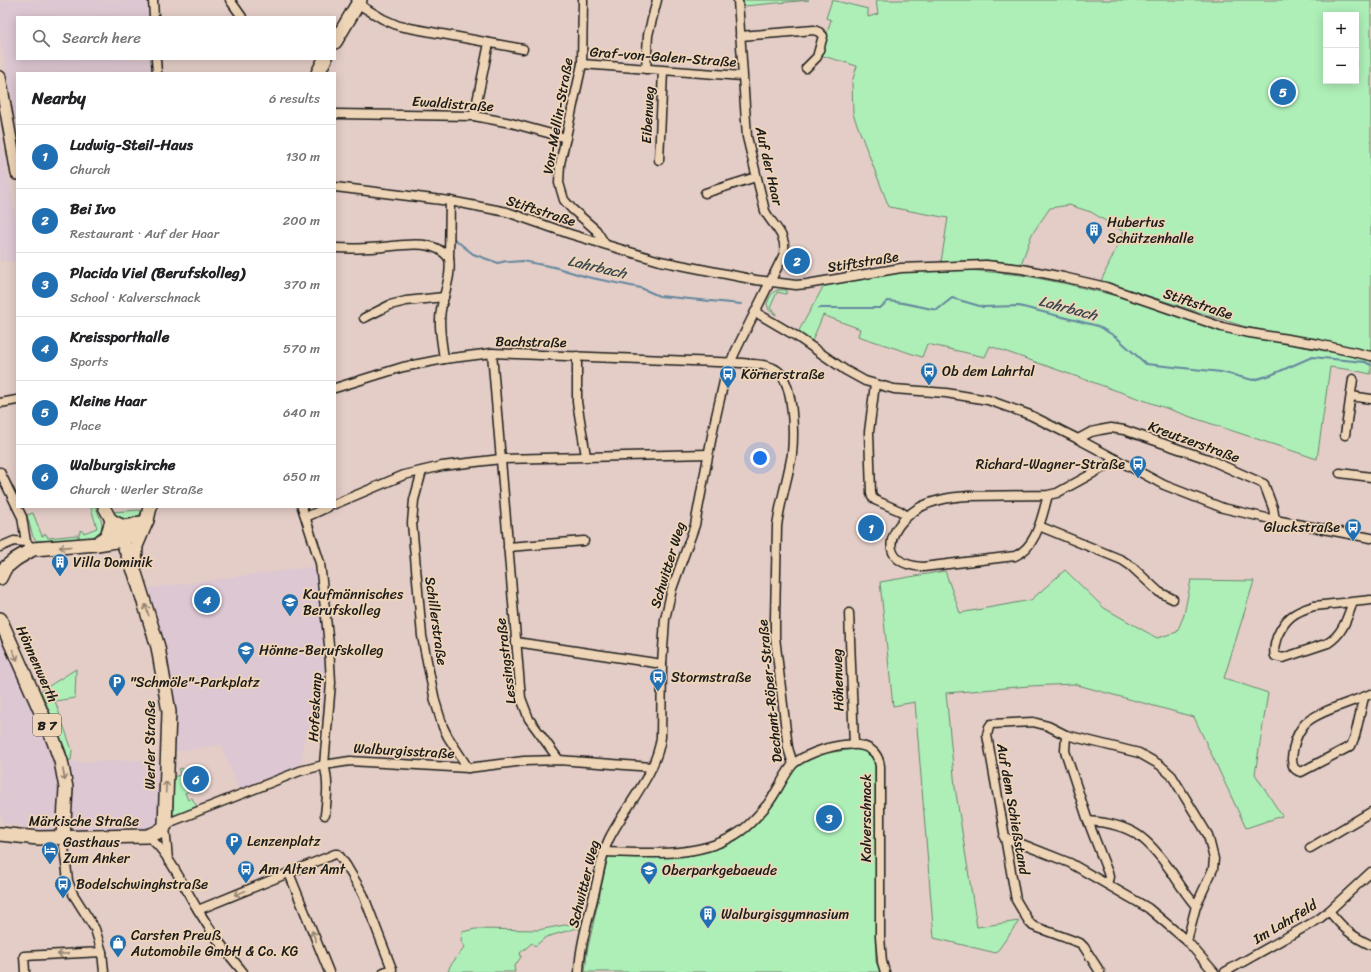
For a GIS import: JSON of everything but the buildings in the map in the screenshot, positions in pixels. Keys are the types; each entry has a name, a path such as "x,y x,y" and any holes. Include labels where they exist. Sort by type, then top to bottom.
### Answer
{"main road":[{"path":"336,40 359,2"},
{"path":"318,72 324,60"},
{"path":"0,77 16,168"},
{"path":"105,508 122,540"},
{"path":"0,578 5,568 29,545 97,544 122,540 131,534 149,513"},
{"path":"112,521 127,528 149,513"},
{"name":"Werler Straße","path":"135,573 134,555 136,546 149,513"},
{"path":"97,544 107,536 112,521"},
{"name":"Werler Straße","path":"122,540 135,573 158,647 169,712 165,826"},
{"path":"97,544 116,549 135,573"},
{"name":"Hönnenwerth","path":"0,619 53,738 61,761 66,788 63,838"},
{"name":"Märkische Straße","path":"5,835 38,838 147,836 155,834 162,830 165,826"}],"street":[{"path":"153,0 154,16"},
{"path":"230,0 241,16"},
{"name":"Von-Mellin-Straße","path":"583,0 582,64 558,175 560,191 564,200 596,230 604,244"},
{"path":"646,69 648,35 656,0"},
{"name":"Auf der Haar","path":"738,0 747,137 765,211 782,235 785,245 784,254 770,282"},
{"path":"359,2 383,19 399,26 523,49"},
{"path":"740,36 814,30 819,32 823,36 817,57 806,68"},
{"path":"474,116 489,43"},
{"path":"156,60 157,72"},
{"name":"Graf-von-Galen-Straße","path":"582,64 742,76"},
{"name":"Eibenweg","path":"659,160 663,71"},
{"name":"Ewaldistraße","path":"336,114 474,116 511,123 566,138"},
{"path":"705,193 756,177"},
{"name":"Stiftstraße","path":"336,187 450,201 507,212 570,234 660,261 770,282 796,285 808,284 902,268 986,265 1022,269 1106,287 1230,328 1318,344 1371,356"},
{"path":"444,359 440,320 450,265 450,201"},
{"path":"336,248 425,245 444,252 449,258"},
{"name":"Schwitter Weg","path":"579,972 582,945 604,852 613,831 652,767 660,746 663,638 672,589 695,525 714,425 730,363 770,282"},
{"path":"364,318 390,305 406,301 444,297"},
{"path":"755,312 796,336 845,370 865,381 894,389 946,393 988,400 1030,415 1078,438 1164,485 1193,497 1235,512 1371,538"},
{"name":"Bachstraße","path":"336,388 403,367 444,359 492,353 730,363"},
{"name":"Lessingstraße","path":"492,353 519,687 524,708 536,730 559,760"},
{"path":"577,356 577,402 586,456"},
{"name":"Dechant-Röper-Straße","path":"604,852 680,852 712,846 721,842 741,831 750,824 774,795 787,772 794,764 788,748 775,637 777,526 792,452 790,396 784,379 772,368 742,363 730,363"},
{"path":"1345,435 1353,379"},
{"path":"875,384 869,432 872,497 878,502 900,511 907,516"},
{"path":"1351,396 1371,400"},
{"path":"0,403 16,400"},
{"name":"Kreutzerstraße","path":"1078,438 1091,432 1116,428 1208,459 1264,484 1273,508 1275,520"},
{"path":"336,504 404,475 442,466 501,459 708,454"},
{"path":"1048,495 1039,526 1026,549 1015,556 923,567 909,566 897,559 891,550 890,544 892,538 900,523 918,508 957,496 1048,495 1057,493 1117,460"},
{"name":"Schillerstraße","path":"422,471 414,500 412,523 422,636 435,701 443,727 468,768"},
{"path":"0,472 16,505"},
{"path":"1340,472 1371,477"},
{"path":"0,547 14,541 29,545 22,517 18,508"},
{"name":"Hofeskamp","path":"302,508 320,562 329,645 331,683 324,765 327,774 325,815"},
{"path":"306,517 326,508"},
{"path":"1039,526 1122,560 1131,566 1159,592 1173,599"},
{"path":"508,548 584,541"},
{"path":"1353,602 1342,629 1333,640 1283,658 1275,656 1274,649 1280,630 1286,620 1291,616 1314,606 1371,600"},
{"name":"Höhenweg","path":"849,613 854,745"},
{"path":"516,642 662,664"},
{"path":"1367,695 1351,746 1301,772 1297,771 1292,763 1293,750 1295,740 1304,725 1316,716 1367,695"},
{"name":"Auf dem Schießstand","path":"1066,735 1048,726 1033,722 991,724 987,735 1016,900 1031,925 1038,929 1080,943 1100,972"},
{"path":"1107,884 1109,877 1108,873 1088,821 1065,751 1066,735 1139,753 1160,765 1172,776 1208,835 1214,859 1213,869 1196,906 1187,941"},
{"name":"Kalverschnack","path":"794,764 801,758 821,750 854,745 869,748 876,753 879,761 880,937 884,972"},
{"name":"Walburgisstraße","path":"165,826 173,821 292,774 324,765 350,760 468,768 524,761 559,760 652,767"},
{"path":"1310,848 1371,812"},
{"path":"1088,821 1106,822 1121,826 1143,838 1161,858 1196,906"},
{"path":"165,826 168,860"},
{"path":"147,836 153,840 168,860 214,934 243,972"},
{"path":"1004,837 1070,863 1148,908 1187,941 1214,972"},
{"path":"63,838 68,881 73,894 95,929 102,952 104,972"},
{"path":"198,910 335,854 340,856 363,894 388,970"},
{"name":"Im Lahrfeld","path":"1225,972 1319,919 1371,872"},
{"path":"289,873 329,972"},
{"path":"1329,911 1344,929 1353,936 1371,945"},
{"path":"25,972 24,956 102,952"}],"shaded area":[{"path":"0,0 148,0 149,16 16,16 16,60 151,60 152,72 16,72 16,129 0,35"},
{"path":"0,133 16,221 16,261 0,261"},
{"name":"Hönne-Berufskolleg","path":"318,566 329,684 325,721 316,723 304,738 301,769 240,793 221,745 171,752 143,589"},
{"path":"0,637 35,709 55,763 158,759 158,825 154,830 44,831 3,823 0,809"}],"green space":[{"path":"743,0 809,0 744,6"},
{"path":"832,0 868,9 868,17 878,14 876,0 1371,0 1371,352 1246,327 1101,281 1124,232 1091,212 1069,205 1050,208 1032,234 1021,264 987,260 941,262 948,218 889,207 853,114 852,82 857,66 820,55 831,20 826,18"},
{"path":"938,267 1021,275 1117,296 1244,335 1371,360 1371,374 1330,367 1317,459 1194,418 990,346 985,357 927,344 922,357 858,336 860,329 823,315 810,346 796,336 827,280"},
{"path":"778,290 787,290 786,294 777,292 770,308 776,315 769,310 767,304 772,294"},
{"path":"91,508 96,508 102,523 101,533 95,538 79,539 81,530 84,533 97,528"},
{"path":"142,511 139,516 129,523 117,518 112,512"},
{"path":"33,513 42,536 46,534 48,538 78,535 78,539 37,541 33,537 27,515"},
{"path":"1065,570 1104,608 1157,638 1177,632 1184,615 1191,580 1254,581 1224,678 1268,693 1255,774 1282,816 1246,828 1194,717 1074,684 946,693 955,787 977,927 1019,921 996,953 934,938 915,702 893,706 880,582 945,571 960,613 1031,600"},
{"path":"76,669 75,698 55,701 72,750 71,760 67,761 66,751 41,691"},
{"path":"853,749 867,751 875,763 876,961 880,972 585,972 587,952 608,856 674,856 706,852 721,847 736,840 758,821 773,804 790,776 801,764 819,755"},
{"path":"182,768 191,790 185,793 188,800 192,798 199,811 173,821 173,777 180,775 179,769"},
{"path":"586,921 584,932 577,928 546,937 535,946 532,943 520,953 521,957 514,967 515,972 448,972 450,966 465,947 461,941 462,932 475,929 538,930"}],"waterway":[{"name":"Lahrbach","path":"453,238 473,254 498,263 506,261 522,261 554,267 587,277 641,288 659,296 741,304"},
{"name":"Lahrbach","path":"819,308 880,308 888,301 937,310 952,298 983,307 1019,306 1098,326 1116,337 1146,364 1221,372 1253,380 1271,375 1312,357 1365,362 1371,365"}],"place":[{"name":"Kleine Haar","path":"1283,92"},
{"name":"Hubertus Schützenhalle","path":"1094,245"},
{"name":"Bei Ivo","path":"797,261"},
{"name":"Ob dem Lahrtal","path":"929,386"},
{"name":"Körnerstraße","path":"728,389"},
{"name":"Richard-Wagner-Straße","path":"1138,479"},
{"name":"Ludwig-Steil-Haus","path":"871,528"},
{"name":"Gluckstraße","path":"1353,542"},
{"name":"Villa Dominik","path":"60,577"},
{"name":"Kreissporthalle","path":"207,600"},
{"name":"Kaufmännisches Berufskolleg","path":"290,617"},
{"name":"Hönne-Berufskolleg","path":"246,665"},
{"name":"Stormstraße","path":"658,692"},
{"name":"\"Schmöle\"-Parkplatz","path":"117,697"},
{"name":"Walburgiskirche","path":"196,779"},
{"name":"Placida Viel (Berufskolleg)","path":"829,818"},
{"name":"Lenzenplatz","path":"234,856"},
{"name":"Gasthaus Zum Anker","path":"50,865"},
{"name":"Am Alten Amt","path":"246,884"},
{"name":"Oberparkgebaeude","path":"649,885"},
{"name":"Bodelschwinghstraße","path":"63,899"},
{"name":"Walburgisgymnasium","path":"708,929"},
{"name":"Carsten Preuß Automobile GmbH & Co. KG","path":"118,958"}]}
